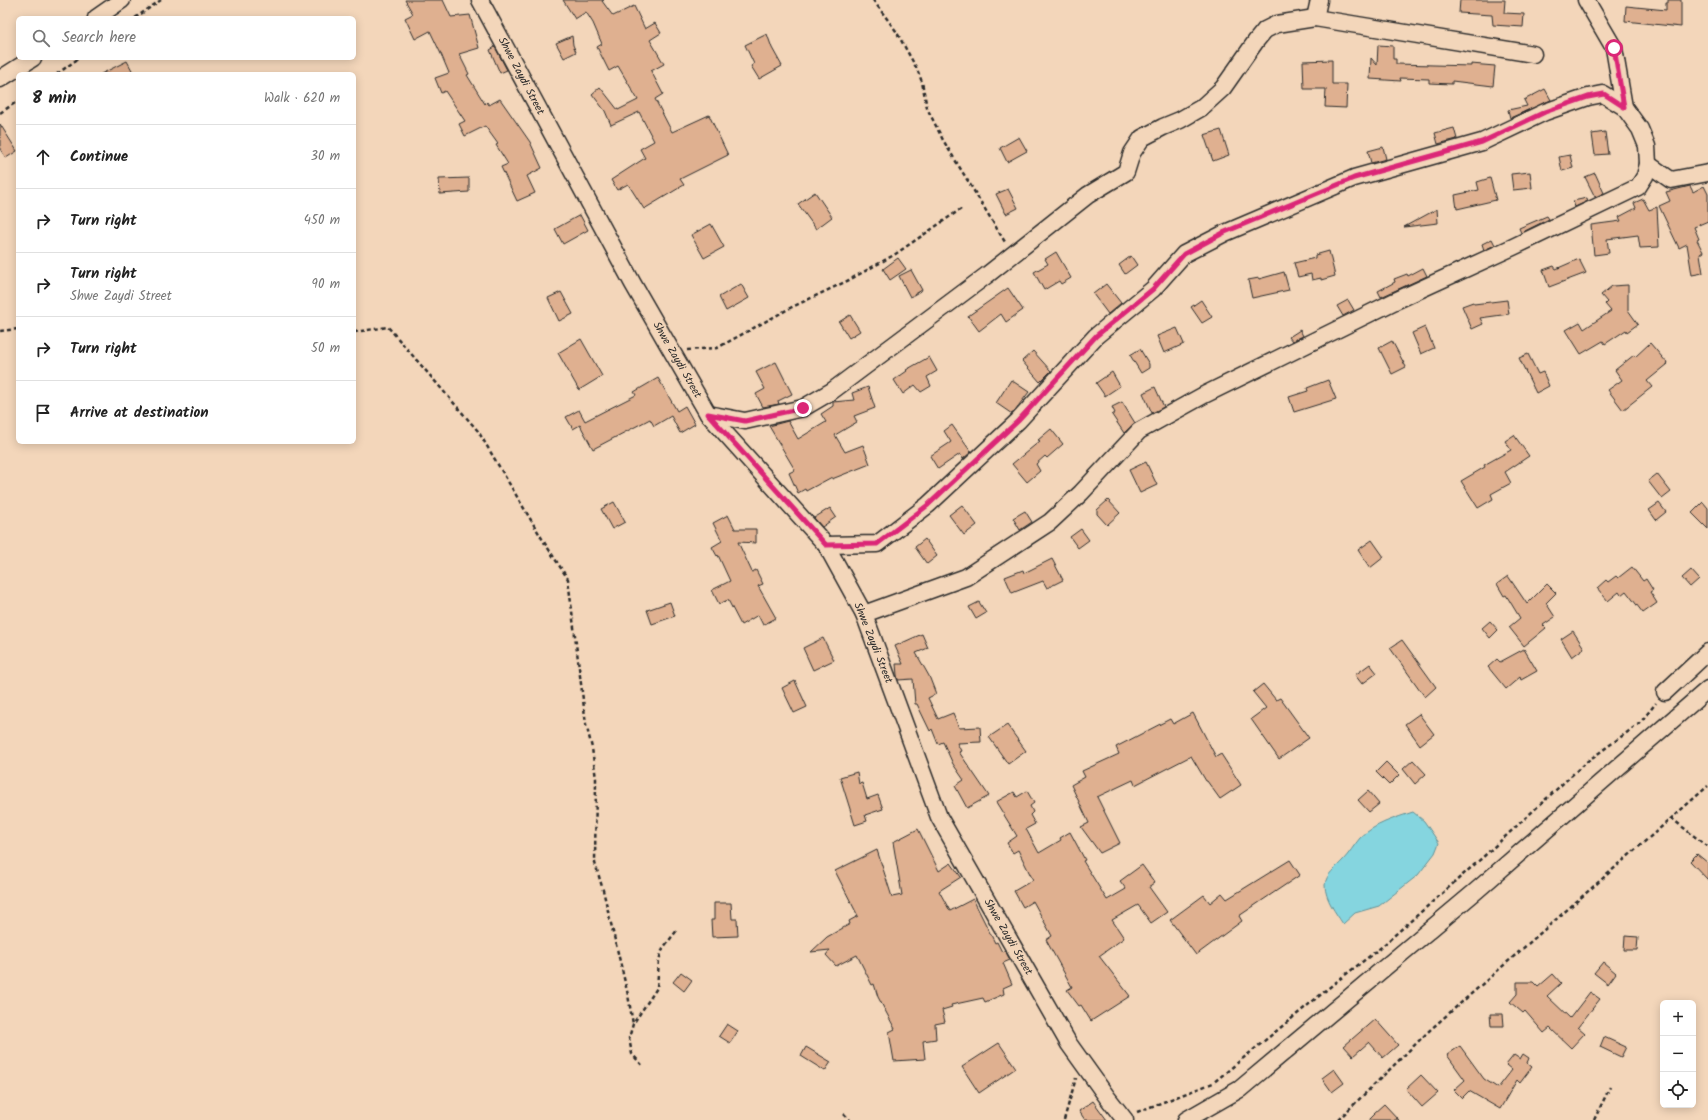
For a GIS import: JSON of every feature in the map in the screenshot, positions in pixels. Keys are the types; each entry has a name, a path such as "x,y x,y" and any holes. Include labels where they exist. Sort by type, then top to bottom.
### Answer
{"street":[{"path":"99,16 122,0"},
{"name":"Shwe Zaydi Street","path":"480,0 629,277 708,414 826,545 864,614 939,817 1069,1044 1124,1119"},
{"path":"1315,18 1318,0"},
{"path":"1586,0 1614,48 1624,107"},
{"path":"708,414 745,421 803,408 832,391 1013,255 1088,195 1126,172 1132,153 1142,138 1201,108 1223,88 1265,30 1277,24 1315,18 1533,54"},
{"path":"0,79 30,60"},
{"path":"826,545 877,544 928,505 1018,421 1096,336 1153,289 1184,254 1225,232 1354,178 1482,142 1545,112 1588,97 1604,94 1624,107 1640,129 1647,146 1648,164 1645,176 1638,187 1513,247 1395,301 1204,395 1139,431 1081,493 1050,522 966,576 864,614"},
{"path":"1648,164 1671,180 1708,173"},
{"path":"1665,692 1708,652"},
{"path":"1186,1120 1240,1089 1476,891 1708,689"}],"path":[{"path":"138,16 161,0"},
{"path":"873,0 896,31 918,69 927,108 943,140 1013,255"},
{"path":"60,72 76,60"},
{"path":"0,113 16,102"},
{"path":"672,352 718,348 894,255 961,209"},
{"path":"356,332 388,327 478,431 544,542 568,579 586,724 592,748 596,780 595,863 603,890 628,996 633,1024"},
{"path":"0,331 16,329"},
{"path":"1124,1119 1213,1083 1341,978 1379,950 1585,763 1640,723 1665,692"},
{"path":"1338,1120 1430,1030 1708,786"},
{"path":"1671,818 1708,847"},
{"path":"642,1065 632,1054 629,1038 633,1024 657,988 659,960 663,948 678,929"},
{"path":"1064,1120 1081,1061"},
{"path":"1594,1120 1610,1087"},
{"path":"844,1114 850,1120"}],"water":[{"path":"1413,812 1424,821 1439,843 1435,853 1418,875 1379,906 1355,913 1343,924 1331,906 1325,890 1327,878 1360,838 1366,833 1385,822"}],"building":[{"path":"405,0 443,0 451,17 470,15 479,48 459,54 469,74 467,75 485,104 487,102 489,105 500,99 530,142 542,168 527,176 535,193 517,201 501,167 508,164 496,145 498,144 485,126 465,136 459,124 465,121 445,91 441,93 435,78 449,73 441,54 430,31 415,39 405,18 413,14"},
{"path":"563,0 604,0 602,1 613,16 634,6 645,29 655,23 661,33 650,40 664,64 651,71 663,94 655,99 672,132 709,115 728,155 680,179 684,185 644,209 628,184 617,190 611,180 645,158 640,149 654,141 639,112 611,125 605,111 592,94 600,87 618,110 638,100 618,66 609,71 597,47 602,44 593,23 586,12 575,19"},
{"path":"1460,0 1505,0 1504,13 1524,14 1523,27 1493,25 1492,15 1459,13"},
{"path":"1668,0 1681,0 1681,27 1625,21 1626,6 1666,10 1666,3 1668,3"},
{"path":"767,34 772,48 782,66 759,79 751,66 754,64 745,45"},
{"path":"572,36 573,45 576,52 564,58 556,43"},
{"path":"1378,45 1393,46 1393,59 1396,59 1396,64 1471,66 1471,64 1495,66 1493,86 1452,81 1452,84 1429,83 1429,79 1400,78 1401,81 1370,79 1371,58 1377,65"},
{"path":"495,47 507,70 500,73 490,50"},
{"path":"1332,60 1332,84 1347,84 1346,108 1325,107 1326,89 1304,89 1303,61"},
{"path":"127,61 133,72 105,72"},
{"path":"1545,89 1551,100 1510,118 1508,110 1527,106 1524,100"},
{"path":"0,124 16,152 6,158 0,149"},
{"path":"1454,128 1457,139 1438,144 1435,133"},
{"path":"1221,130 1229,155 1213,161 1204,135"},
{"path":"1605,132 1608,154 1595,155 1592,134"},
{"path":"1019,137 1027,151 1007,162 1000,148"},
{"path":"1383,147 1386,159 1371,163 1368,151"},
{"path":"1570,155 1573,168 1562,171 1559,157"},
{"path":"1530,172 1532,188 1513,190 1511,174"},
{"path":"1595,173 1604,193 1595,197 1585,177"},
{"path":"469,178 469,192 440,194 439,179"},
{"path":"1490,178 1496,200 1457,209 1455,195 1479,190 1477,182"},
{"path":"1690,186 1693,192 1704,186 1708,194 1708,221 1694,227 1699,239 1697,240 1703,252 1700,254 1703,273 1692,275 1687,244 1679,248 1659,206 1670,201 1666,192"},
{"path":"1008,189 1018,208 1006,214 996,194"},
{"path":"815,192 832,217 816,229 798,204"},
{"path":"1587,198 1588,201 1575,207 1573,201"},
{"path":"1643,199 1649,210 1657,207 1659,247 1640,248 1638,235 1607,239 1609,253 1594,255 1591,225 1621,221 1619,217 1636,208 1634,203"},
{"path":"1437,209 1438,223 1404,227"},
{"path":"580,215 588,230 563,244 555,229"},
{"path":"1547,216 1549,219 1521,233 1519,228"},
{"path":"711,224 724,247 704,258 691,235"},
{"path":"1492,239 1495,245 1484,250 1482,244"},
{"path":"1329,251 1335,276 1321,280 1321,278 1312,280 1311,274 1298,277 1294,263 1315,258 1315,255"},
{"path":"1056,252 1071,278 1061,284 1059,281 1044,290 1034,272 1048,264 1045,259"},
{"path":"1131,256 1137,265 1125,274 1119,265"},
{"path":"898,258 906,269 890,280 883,269"},
{"path":"1579,259 1586,273 1549,287 1543,270 1554,266 1556,269"},
{"path":"1423,268 1427,276 1381,297 1378,291 1395,282 1394,279 1407,274 1408,276"},
{"path":"911,270 922,290 910,297 899,276"},
{"path":"1284,272 1289,290 1252,298 1248,280 1259,279"},
{"path":"741,284 749,298 726,311 719,297"},
{"path":"1106,284 1121,303 1108,314 1093,294"},
{"path":"1628,285 1628,310 1638,324 1605,344 1603,341 1581,354 1566,330 1580,322 1584,329 1611,311 1605,304 1607,302 1601,295 1612,286"},
{"path":"1008,288 1023,310 1006,322 1001,314 979,331 968,316"},
{"path":"561,292 573,314 559,321 548,298"},
{"path":"1201,300 1212,317 1202,323 1191,307"},
{"path":"1348,300 1354,310 1343,316 1337,306"},
{"path":"1507,300 1509,314 1480,318 1483,324 1472,329 1462,306 1473,302 1474,304"},
{"path":"850,315 860,331 849,338 839,322"},
{"path":"1425,327 1434,348 1421,354 1412,333"},
{"path":"1177,328 1184,344 1164,353 1157,336"},
{"path":"1300,330 1303,336 1292,341 1289,337"},
{"path":"581,339 602,376 579,390 558,353"},
{"path":"1392,341 1406,367 1392,374 1379,348"},
{"path":"1650,343 1668,364 1647,381 1652,387 1623,410 1608,390 1622,380 1615,370 1634,355 1635,357"},
{"path":"1140,349 1149,364 1149,368 1141,373 1130,355"},
{"path":"1033,351 1051,371 1040,382 1022,361"},
{"path":"1528,354 1538,374 1543,372 1549,386 1536,393 1519,358"},
{"path":"929,357 937,371 927,377 931,386 921,392 915,385 903,394 894,380 907,371 906,370"},
{"path":"776,362 792,394 778,401 779,404 763,407 756,394 765,389 756,372"},
{"path":"1112,372 1120,386 1105,396 1096,383"},
{"path":"658,378 677,411 685,406 695,424 680,433 671,416 654,426 650,419 593,449 580,425 573,429 566,417 579,410 585,421 636,395 634,392"},
{"path":"1011,380 1029,392 1012,414 996,403"},
{"path":"1328,380 1336,399 1294,412 1289,397 1308,391 1307,388"},
{"path":"868,387 875,408 854,416 857,422 835,435 845,452 863,445 870,464 832,479 832,477 806,491 805,489 798,493 789,473 795,470 769,426 788,421 798,439 826,422 821,414 833,406 833,402 854,400 852,393"},
{"path":"1155,387 1164,407 1152,413 1143,393"},
{"path":"1122,402 1135,423 1124,433 1112,415 1115,413 1112,407"},
{"path":"952,425 971,452 963,459 960,454 938,469 930,456 951,442 944,431"},
{"path":"1051,429 1063,444 1047,458 1045,456 1036,464 1040,471 1027,482 1012,464 1040,441 1038,440"},
{"path":"1514,435 1529,456 1505,472 1511,483 1491,494 1493,499 1478,508 1461,481 1485,467 1484,465 1511,450 1505,441"},
{"path":"1146,462 1157,485 1140,493 1129,470"},
{"path":"1657,474 1671,492 1662,499 1648,481"},
{"path":"1108,500 1120,513 1107,525 1097,514 1097,510"},
{"path":"614,502 625,522 612,529 601,509"},
{"path":"1703,502 1708,508 1708,529 1692,513"},
{"path":"1659,503 1666,512 1656,520 1649,510"},
{"path":"962,505 977,525 964,535 949,515"},
{"path":"830,508 836,517 822,527 814,518"},
{"path":"1025,511 1032,522 1020,530 1013,518"},
{"path":"728,515 735,529 756,529 756,543 738,542 752,572 756,570 763,584 758,586 776,618 763,625 758,615 741,625 728,600 719,604 712,590 730,581 718,555 717,556 712,547 722,541 713,523"},
{"path":"1081,529 1089,540 1078,548 1070,537"},
{"path":"925,539 937,556 927,564 915,547"},
{"path":"1372,540 1384,557 1370,568 1358,550"},
{"path":"1052,559 1063,580 1047,588 1043,581 1012,593 1005,577 1023,570 1024,573"},
{"path":"1632,567 1643,581 1646,579 1653,590 1650,592 1657,603 1643,613 1626,591 1621,595 1619,592 1608,601 1597,588 1606,580 1608,582 1616,576 1618,578"},
{"path":"1691,570 1699,579 1690,587 1682,578"},
{"path":"1508,576 1527,604 1547,584 1556,593 1546,603 1555,617 1543,625 1546,628 1524,646 1509,627 1520,618 1506,595 1504,596 1497,584"},
{"path":"670,602 675,616 652,624 647,610"},
{"path":"979,602 986,613 976,619 969,607"},
{"path":"1490,621 1498,630 1490,638 1482,628"},
{"path":"1573,631 1584,648 1572,657 1561,639"},
{"path":"922,634 928,648 916,653 929,676 936,694 928,698 938,719 953,713 959,728 980,727 981,742 957,743 961,751 959,752 989,796 967,808 955,786 964,780 953,764 943,742 938,744 932,729 930,731 917,704 915,704 913,679 898,680 896,664 903,664 895,646"},
{"path":"823,638 834,660 813,670 803,648"},
{"path":"1402,640 1436,687 1425,697 1390,648"},
{"path":"1524,649 1537,671 1521,680 1520,677 1506,689 1488,667 1497,659 1500,662"},
{"path":"1370,664 1377,673 1362,684 1355,675"},
{"path":"795,681 807,707 794,713 782,688"},
{"path":"1263,684 1276,700 1280,698 1309,738 1279,759 1251,719 1266,708 1253,692"},
{"path":"1193,713 1216,757 1221,754 1241,785 1220,799 1206,781 1191,756 1135,785 1133,780 1097,797 1120,843 1100,853 1081,827 1089,823 1071,785 1085,777 1082,771 1119,754 1116,747 1170,719 1173,724"},
{"path":"1419,714 1434,734 1420,745 1405,724"},
{"path":"1007,725 1026,751 1008,764 989,737"},
{"path":"1413,760 1426,774 1415,784 1403,769"},
{"path":"1386,762 1399,775 1389,785 1376,772"},
{"path":"857,772 859,784 862,783 867,799 878,795 883,809 865,815 867,821 855,825 840,777"},
{"path":"1027,791 1034,803 1030,806 1033,812 1030,815 1035,824 1026,829 1039,853 1061,840 1060,838 1070,832 1085,860 1083,861 1107,900 1126,889 1120,881 1142,865 1155,883 1149,887 1167,912 1151,923 1138,905 1112,920 1124,938 1099,956 1130,996 1091,1021 1081,1005 1079,1006 1067,990 1072,987 1046,940 1052,936 1033,901 1023,907 1014,891 1033,880 1018,850 1013,853 1007,843 1017,836 996,802 1014,792 1017,797"},
{"path":"1368,791 1379,804 1369,812 1358,800"},
{"path":"918,829 939,871 951,863 961,877 939,891 950,911 973,899 995,943 997,942 1002,952 1005,950 1010,960 1003,963 1012,984 1003,988 1004,994 985,1002 983,998 951,1005 952,1007 942,1010 945,1022 935,1024 936,1039 923,1041 925,1059 894,1061 889,1032 895,1029 878,997 874,984 872,985 857,955 836,966 826,955 830,950 811,952 827,937 850,924 849,921 858,916 835,871 877,850 892,897 902,895 893,842"},
{"path":"1697,854 1708,863 1708,880 1690,861"},
{"path":"1290,860 1300,875 1239,916 1242,921 1196,955 1170,920 1204,895 1210,903 1222,893 1227,899"},
{"path":"714,903 731,903 732,919 737,919 738,936 712,937 711,920 714,920"},
{"path":"1625,936 1638,937 1637,950 1624,950"},
{"path":"1603,962 1616,973 1608,984 1594,973"},
{"path":"681,972 692,980 684,991 673,982"},
{"path":"1553,974 1561,983 1547,996 1570,1018 1590,992 1600,999 1578,1027 1585,1033 1571,1048 1550,1028 1544,1033 1525,1011 1523,1013 1510,1002 1517,994 1517,982 1533,982 1538,987"},
{"path":"1490,1014 1503,1014 1504,1026 1491,1026"},
{"path":"1375,1019 1398,1045 1383,1058 1369,1042 1353,1056 1344,1046"},
{"path":"727,1024 738,1031 730,1043 719,1036"},
{"path":"1604,1037 1626,1047 1621,1057 1600,1047"},
{"path":"999,1043 1016,1068 979,1093 962,1067"},
{"path":"1460,1046 1484,1079 1498,1088 1512,1070 1506,1065 1514,1055 1520,1059 1523,1054 1529,1058 1527,1063 1532,1067 1520,1083 1517,1080 1500,1109 1469,1091 1462,1098 1454,1090 1465,1080 1447,1055"},
{"path":"806,1047 831,1062 825,1071 801,1056"},
{"path":"1334,1069 1344,1083 1332,1092 1322,1078"},
{"path":"1421,1075 1438,1093 1422,1107 1406,1089"},
{"path":"1093,1101 1107,1120 1085,1120 1079,1111"},
{"path":"1384,1104 1399,1120 1369,1120 1375,1114 1374,1113"}],"route":[{"path":"803,408 745,421 708,414 826,545 877,544 928,505 1018,421 1096,336 1153,289 1184,254 1225,232 1354,178 1482,142 1545,112 1588,97 1604,94 1624,107 1614,48"}]}
